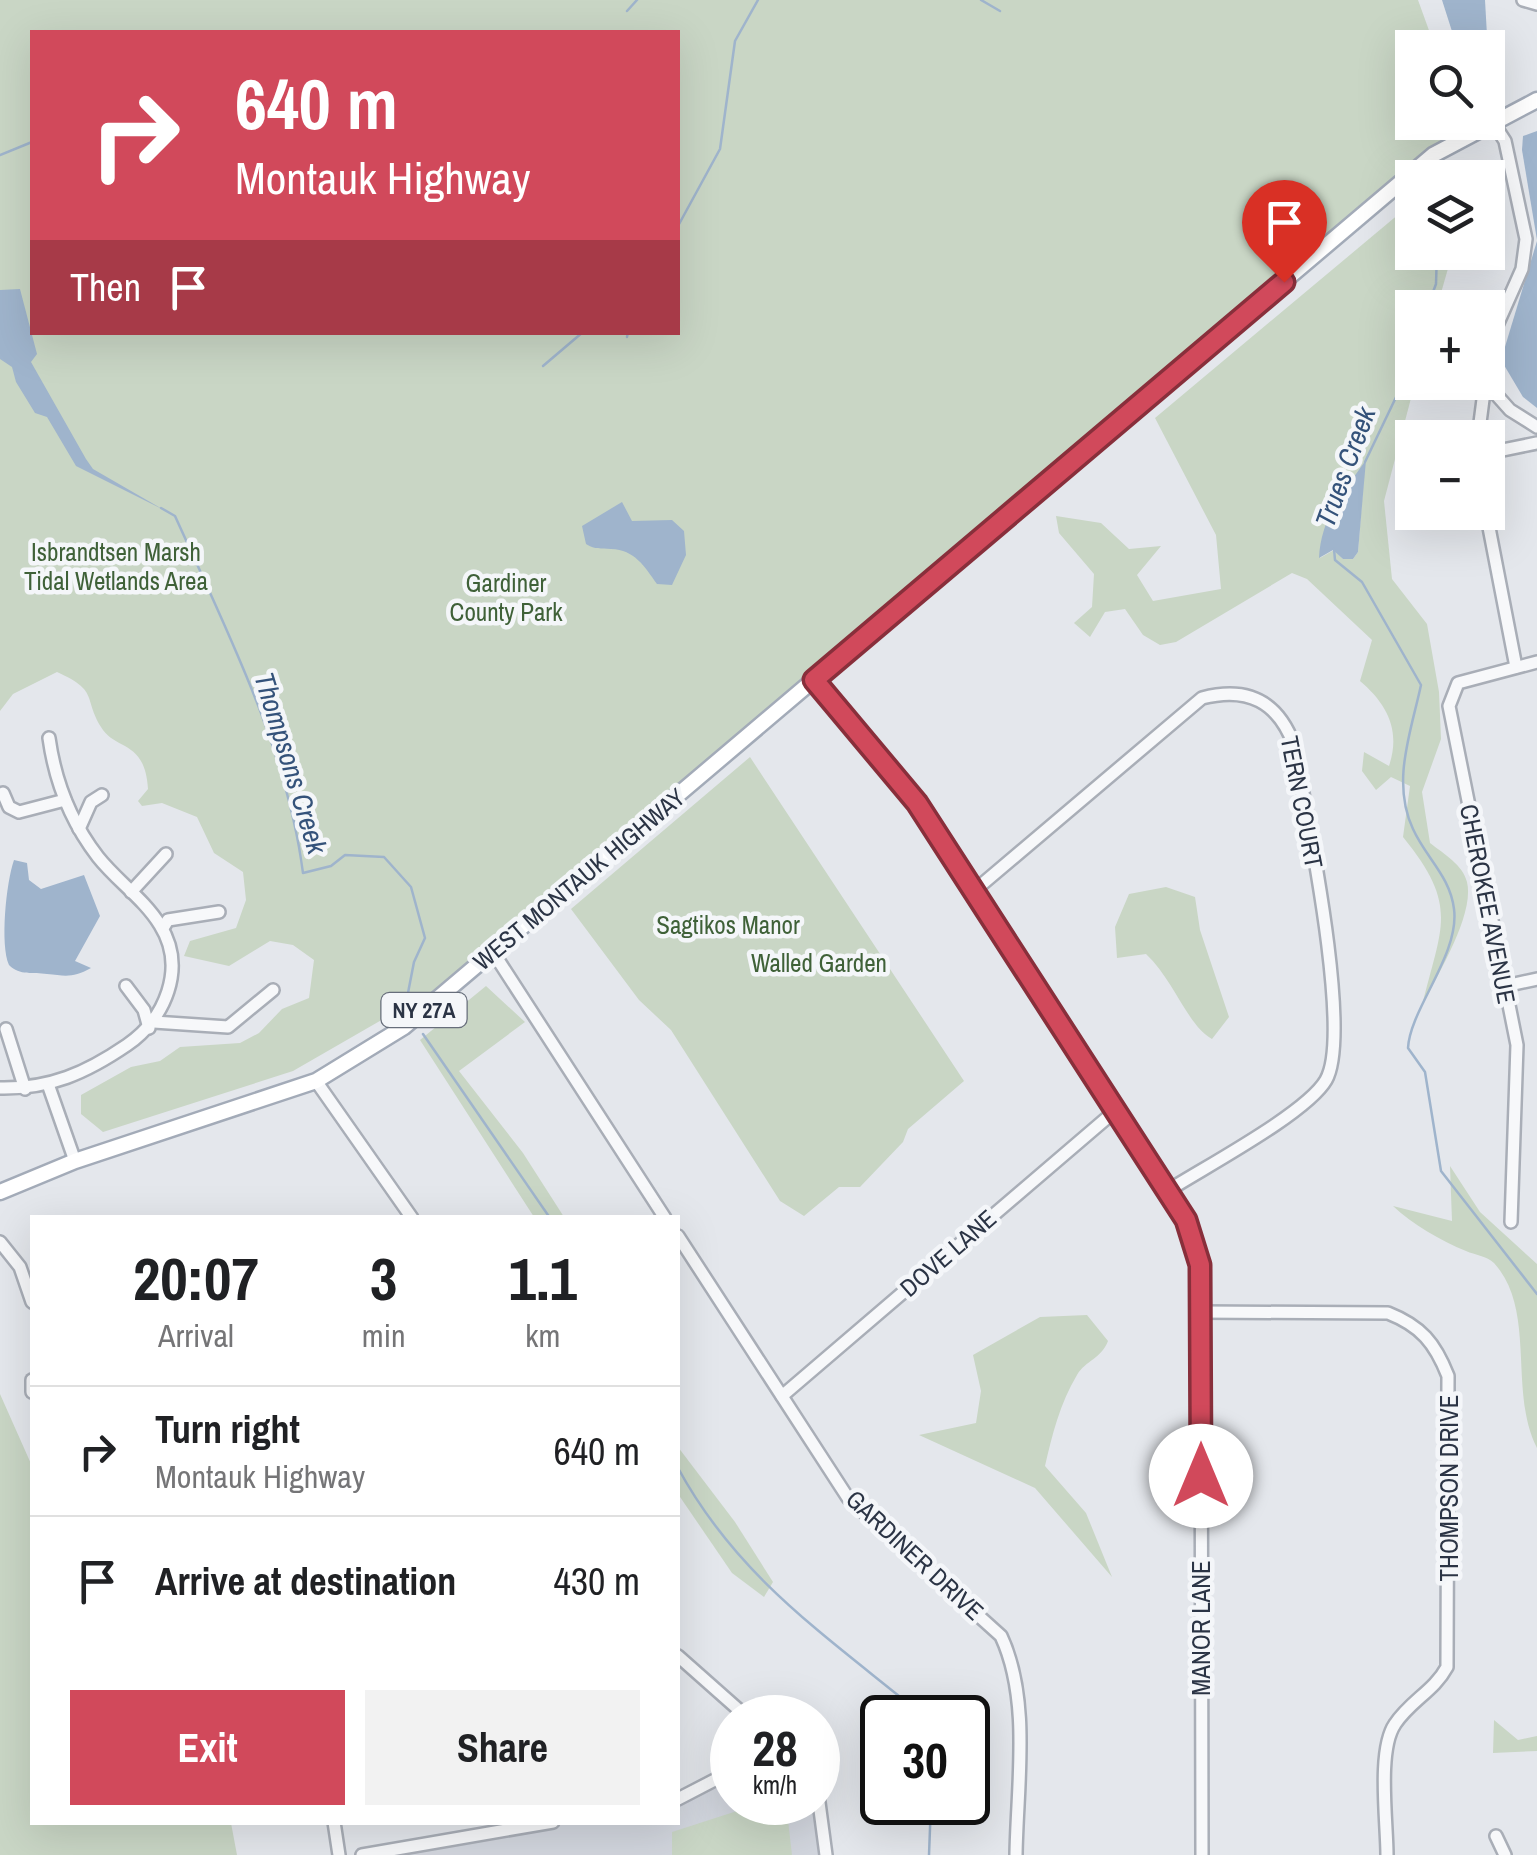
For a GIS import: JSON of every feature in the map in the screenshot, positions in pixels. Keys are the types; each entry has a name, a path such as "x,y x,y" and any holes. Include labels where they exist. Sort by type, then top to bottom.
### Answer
{"main road":[{"name":"NY 27A","path":"1505,115 1537,100"},
{"name":"NY 27A","path":"814,680 1430,158 1460,140"},
{"name":"WEST MONTAUK HIGHWAY","path":"0,1192 75,1161 316,1081 404,1027 814,680"}],"street":[{"path":"1523,0 1537,4"},
{"path":"1504,140 1526,239 1522,269 1505,307"},
{"path":"1501,400 1537,427"},
{"path":"1505,451 1537,444"},
{"path":"1489,530 1516,667 1537,662"},
{"name":"CHEROKEE AVENUE","path":"1511,1222 1518,1066 1449,706 1451,692 1472,676 1516,667"},
{"name":"MANOR LANE","path":"814,680 917,803 1168,1190 1196,1242 1201,1312 1202,1855"},
{"name":"TERN COURT","path":"974,892 1202,698 1221,693 1254,697 1272,706 1285,721 1294,746 1326,924 1333,1062 1314,1095 1168,1190"},
{"path":"0,1088 49,1087 112,1057 152,1025 166,1001 171,970 162,928 79,829 65,800 49,738"},
{"path":"3,793 10,808 18,812 65,800"},
{"path":"79,829 91,802 102,796"},
{"path":"131,892 166,854"},
{"path":"162,928 168,920 219,912"},
{"path":"493,952 663,1215"},
{"path":"1505,986 1537,980"},
{"path":"126,986 152,1025"},
{"path":"152,1025 228,1026 273,990"},
{"path":"6,1029 26,1089"},
{"path":"316,1081 410,1215"},
{"path":"49,1087 75,1161"},
{"name":"DOVE LANE","path":"782,1396 1115,1111"},
{"name":"GARDINER DRIVE","path":"680,1239 848,1498 1001,1636 1014,1664 1017,1696 1016,1855"},
{"path":"0,1242 20,1267 30,1296"},
{"name":"THOMPSON DRIVE","path":"1201,1312 1388,1313 1427,1335 1448,1376 1447,1667 1436,1687 1396,1723 1386,1742 1387,1855"},
{"path":"680,1658 722,1695"},
{"path":"680,1797 710,1782"},
{"path":"334,1825 339,1855"},
{"path":"362,1855 535,1825"},
{"path":"822,1825 826,1855"},
{"path":"1496,1836 1505,1855"}],"shaded area":[{"path":"710,1782 710,1825 821,1825 826,1855 362,1855 541,1825 680,1825 680,1798"}],"green space":[{"name":"Gardiner County Park","path":"0,0 1418,0 1429,30 1395,30 1395,140 1461,140 1437,160 1395,160 1395,195 416,1020 401,993 385,1018 293,1071 103,1132 81,1114 81,1095 131,1067 160,1061 180,1047 240,1043 259,1033 282,1009 309,998 314,960 293,945 270,941 229,966 184,956 190,941 236,928 246,900 243,872 214,853 197,817 162,803 142,806 138,801 148,789 146,773 136,754 107,735 85,690 57,672 13,694 0,711"},
{"path":"1395,217 1395,270 1448,270 1442,290 1395,290 1395,400 1411,400 1405,420 1395,420 1395,459 1384,501 1392,579 1427,624 1439,692 1441,739 1422,792 1430,843 1457,865 1467,882 1468,896 1460,928 1422,1006 1439,936 1439,900 1421,861 1403,837 1410,786 1391,777 1376,790 1362,771 1364,752 1389,766 1393,741 1384,709 1360,681 1372,640 1307,579 1292,573 1176,642 1160,645 1143,635 1125,609 1105,612 1090,637 1074,623 1092,607 1094,574 1059,533 1056,516 1101,523 1129,549 1161,546 1137,575 1153,601 1221,589 1216,535 1155,418","holes":["1365,462 1358,552 1353,559 1343,559 1334,550 1320,558"]},
{"name":"Sagtikos Manor","path":"750,757 964,1081 908,1129 903,1142 860,1187 839,1187 804,1216 780,1201 671,1030 639,1000 571,909"},
{"path":"1166,887 1195,897 1200,930 1229,1017 1212,1039 1195,1023 1146,954 1117,958 1115,927 1129,894"},
{"path":"486,986 525,1022 459,1071 523,1153 563,1215 533,1215 420,1040"},
{"path":"1450,1166 1480,1212 1537,1264 1537,1448 1524,1402 1519,1327 1507,1282 1491,1261 1437,1237 1393,1206 1452,1221"},
{"path":"1087,1315 1108,1341 1071,1386 1057,1419 1045,1466 1086,1513 1112,1577 1035,1488 919,1435 976,1423 981,1391 973,1355 1040,1317"},
{"path":"0,1394 30,1462 30,1825 231,1825 237,1855 0,1855"},
{"path":"680,1450 735,1522 773,1582 764,1597 732,1573 680,1497"},
{"path":"1494,1720 1518,1740 1537,1736 1537,1751 1493,1753"},
{"path":"710,1820 710,1825 789,1825 792,1855 672,1855 672,1832"}],"water":[{"path":"1442,0 1485,0 1487,30 1452,30"},
{"path":"1537,131 1537,240 1522,150 1523,136"},
{"path":"1537,241 1537,408 1523,397 1505,367 1505,347"},
{"path":"20,289 37,354 31,362 93,469 164,510 76,466 47,417 35,413 16,382 12,367 0,359 0,290"},
{"path":"1366,460 1358,552 1353,559 1343,559 1333,550 1319,558 1329,518"},
{"path":"622,502 632,521 672,520 684,531 686,555 672,585 657,584 638,560 626,552 586,544 582,526"},
{"path":"14,860 27,863 29,880 41,889 84,875 100,916 75,961 91,968 65,976 22,972 9,965 5,914"}],"waterway":[{"path":"627,11 637,0"},
{"path":"680,222 720,149 735,41 758,0"},
{"path":"981,0 1000,11"},
{"path":"0,155 30,143"},
{"name":"Trues Creek","path":"1434,290 1436,270"},
{"path":"543,366 579,335"},
{"name":"Trues Creek","path":"1365,462 1395,399"},
{"name":"Thompsons Creek","path":"161,508 175,516 252,690 283,780 303,873 331,866 345,855 384,857 411,887 425,938 414,962 407,998"},
{"name":"Trues Creek","path":"1334,549 1335,560 1362,582 1421,685 1405,757 1404,793 1413,829 1452,897 1454,926 1408,1048 1425,1072 1441,1171 1537,1294"},
{"name":"Thompsons Creek","path":"423,1034 548,1215"},
{"name":"Thompsons Creek","path":"680,1471 723,1536 749,1566 805,1619 898,1695"},
{"name":"Thompsons Creek","path":"929,1855 930,1825"}],"route":[{"path":"1201,1476 1200,1265 1196,1242 1186,1220 917,803 814,680 1284,282"}],"park label":[{"name":"Isbrandtsen Marsh Tidal Wetlands Area","path":"116,566"},
{"name":"Walled Garden","path":"819,963"}]}
